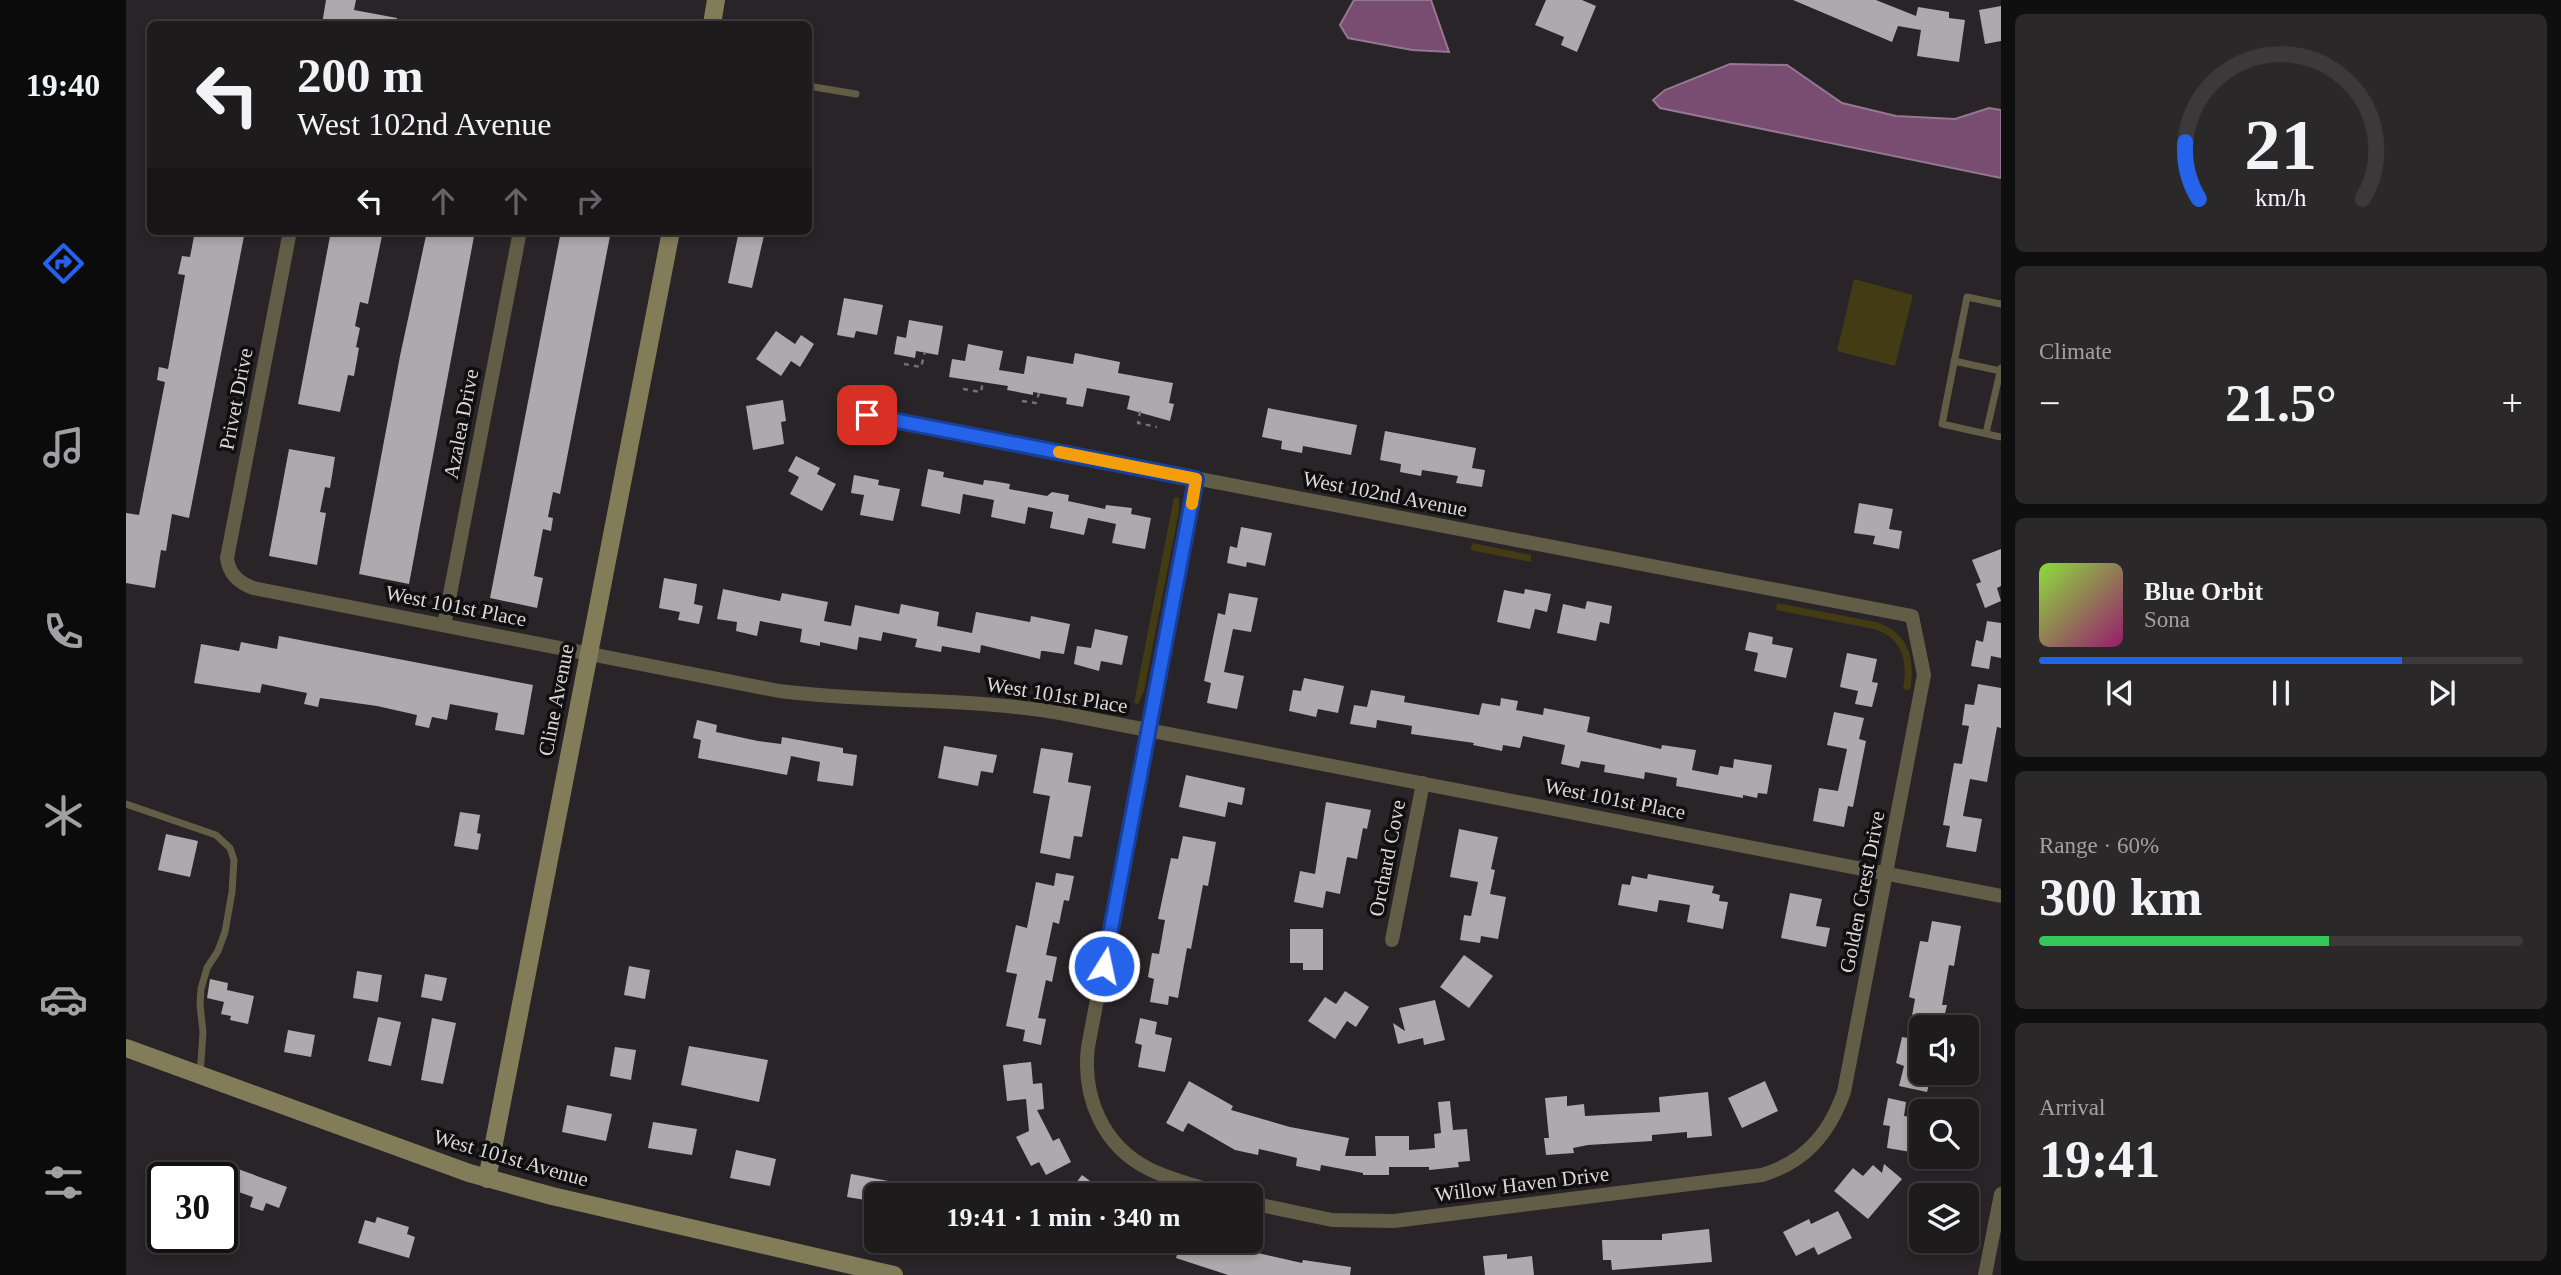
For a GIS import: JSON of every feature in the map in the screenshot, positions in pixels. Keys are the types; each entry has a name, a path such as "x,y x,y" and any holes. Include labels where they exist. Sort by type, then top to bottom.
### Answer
{"street":[{"path":"712,21 716,0"},
{"name":"Privet Drive","path":"232,573 227,558 228,547 289,235"},
{"name":"Azalea Drive","path":"444,625 519,235"},
{"name":"Cline Avenue","path":"487,1178 670,235"},
{"name":"West 102nd Avenue","path":"851,412 1912,616"},
{"path":"1189,1183 1164,1175 1135,1160 1115,1142 1097,1116 1088,1090 1086,1061 1196,479"},
{"name":"West 101st Place","path":"232,573 237,580 253,588 779,691 857,699 1000,704 2001,896"},
{"name":"Golden Crest Drive","path":"1796,1160 1825,1133 1844,1092 1924,675 1912,616"},
{"name":"Orchard Cove","path":"1392,940 1423,783"},
{"name":"West 101st Avenue","path":"126,1048 406,1152 487,1178 894,1275"},
{"name":"Willow Haven Drive","path":"1263,1206 1332,1220 1409,1220 1755,1176 1772,1172 1796,1160"},
{"path":"1985,1275 2001,1194"}],"lane":[{"path":"812,87 856,94"},
{"path":"2001,304 1967,297 1942,424 2001,436"},
{"path":"1954,361 2001,370 1986,433"},
{"path":"126,804 216,835 230,848 234,860 228,921 218,951 207,968 201,989 203,1032 200,1076"}],"path":[{"path":"904,364 921,366 925,352"},
{"path":"963,389 981,392 983,381"},
{"path":"1022,401 1036,403 1039,393"},
{"path":"1140,411 1138,423 1157,427"}],"shaded area":[{"path":"1354,0 1431,0 1449,52 1412,50 1348,38 1340,25"},
{"path":"1730,64 1787,65 1842,103 1896,116 1955,119 1989,108 2001,110 2001,178 1660,108 1653,100 1665,90"},
{"path":"1854,279 1913,295 1895,366 1837,351"},
{"path":"1174,497 1179,498 1179,511 1144,691 1138,704 1134,703"},
{"path":"1473,543 1531,555 1531,562 1470,550"},
{"path":"1777,603 1887,626 1896,632 1907,648 1912,667 1910,690 1903,689 1905,670 1901,652 1884,633 1776,610"}],"building":[{"path":"326,0 356,0 354,10 397,18 396,21 322,21"},
{"path":"1546,0 1582,0 1596,6 1577,52 1561,45 1564,37 1535,25"},
{"path":"1793,0 1876,0 1916,16 1918,7 1949,12 1949,18 1965,20 1959,62 1917,56 1921,30 1898,26 1892,42"},
{"path":"2001,6 2001,41 1985,44 1979,10"},
{"path":"194,235 244,235 189,518 172,514 166,551 161,550 155,588 126,583 126,513 139,515 165,382 157,380 159,367 168,369 185,275 178,274 182,256 190,257"},
{"path":"330,235 382,235 368,304 360,302 355,326 360,328 354,376 348,375 340,412 298,404"},
{"path":"426,235 474,235 409,584 359,574 400,356"},
{"path":"560,235 610,235 560,494 553,492 548,517 553,518 551,531 543,529 534,576 543,578 537,608 490,598"},
{"path":"738,235 764,235 752,288 728,283"},
{"path":"844,298 883,305 877,335 856,331 854,338 837,335"},
{"path":"909,320 943,326 938,355 916,351 915,358 894,354 897,336 906,338"},
{"path":"776,331 795,344 801,335 814,344 800,367 791,361 781,376 756,359"},
{"path":"968,344 1003,351 999,370 1024,374 1027,356 1073,364 1075,353 1120,362 1118,373 1173,383 1169,403 1174,404 1170,421 1127,409 1130,396 1087,388 1083,407 1066,404 1067,398 1033,392 1033,395 1007,390 1008,386 949,377 952,359 965,361"},
{"path":"783,400 786,421 781,422 784,444 753,450 746,406"},
{"path":"1268,408 1357,425 1351,455 1303,446 1302,453 1281,449 1282,441 1262,437"},
{"path":"1385,431 1476,448 1472,468 1485,470 1482,487 1456,483 1458,476 1422,470 1421,476 1400,472 1401,464 1380,460"},
{"path":"289,449 335,457 330,488 325,487 320,512 326,513 317,565 269,556"},
{"path":"796,456 820,468 817,474 836,484 822,511 790,494 799,477 788,471"},
{"path":"928,469 944,472 943,477 983,485 984,480 993,481 1010,484 1009,489 1047,496 1052,492 1069,495 1068,501 1105,509 1106,505 1132,508 1131,514 1151,518 1145,549 1112,543 1116,524 1088,518 1084,535 1050,528 1053,512 1028,507 1025,524 991,517 994,500 963,494 960,514 921,506"},
{"path":"854,475 879,480 878,485 900,489 893,521 860,515 864,495 851,493"},
{"path":"1859,503 1893,509 1889,529 1902,531 1899,549 1873,544 1875,536 1854,533"},
{"path":"1241,527 1272,533 1265,566 1247,562 1246,567 1227,563 1230,546 1237,548"},
{"path":"2001,549 2001,586 1997,588 2001,601 1985,608 1976,584 1981,582 1972,560"},
{"path":"664,578 697,584 694,604 703,606 699,624 678,620 680,612 659,608"},
{"path":"723,589 780,601 782,593 828,602 824,621 851,626 855,605 899,614 901,604 939,612 937,626 972,633 976,612 1030,622 1031,616 1070,624 1064,654 1041,651 1040,659 981,645 980,653 942,646 941,652 915,647 917,639 883,632 881,641 859,637 857,650 820,642 820,646 800,642 802,629 760,621 757,636 736,631 737,622 717,619"},
{"path":"1525,589 1551,594 1547,612 1535,609 1530,629 1497,622 1504,590 1524,594"},
{"path":"1229,593 1258,598 1251,632 1233,629 1224,672 1244,676 1237,709 1207,703 1211,683 1204,681 1218,613 1225,615"},
{"path":"1587,601 1612,606 1609,624 1600,622 1596,641 1557,633 1563,604 1585,609"},
{"path":"1987,621 2001,623 2001,658 1991,656 1989,669 1971,666 1976,640 1983,642"},
{"path":"1095,629 1128,636 1122,665 1101,661 1099,671 1074,664 1077,646 1091,648"},
{"path":"1749,632 1773,637 1772,644 1793,648 1786,678 1754,671 1758,653 1745,650"},
{"path":"279,636 533,685 524,735 495,730 498,713 450,704 447,720 432,717 429,728 415,725 417,715 377,706 320,698 318,707 304,704 307,693 262,684 260,693 194,683 201,644 239,651 241,642 277,649"},
{"path":"1847,653 1877,659 1872,682 1878,683 1872,707 1855,704 1858,691 1840,687"},
{"path":"1304,678 1344,686 1338,713 1318,709 1316,717 1289,711 1293,690 1301,691"},
{"path":"1978,684 2001,688 2001,728 1997,727 1987,782 1970,779 1963,816 1982,819 1976,852 1946,847 1950,826 1943,825 1954,763 1962,764 1969,726 1962,725 1965,704 1974,705"},
{"path":"1371,690 1405,696 1404,702 1479,715 1482,703 1500,706 1501,698 1518,701 1516,710 1543,715 1544,708 1590,717 1587,732 1661,749 1662,745 1696,750 1692,770 1718,775 1720,766 1733,768 1734,759 1772,765 1767,794 1758,793 1757,798 1743,795 1743,798 1676,786 1677,778 1645,772 1644,779 1604,772 1605,765 1581,761 1579,768 1561,764 1565,745 1523,736 1520,748 1503,745 1502,751 1473,745 1474,743 1411,734 1412,726 1377,720 1376,728 1350,724 1354,705 1367,707"},
{"path":"1834,712 1864,718 1859,739 1866,741 1853,807 1848,806 1844,827 1813,821 1819,788 1838,791 1847,749 1827,745"},
{"path":"697,720 717,725 716,732 758,741 781,744 782,737 843,748 843,753 857,755 853,786 817,781 820,762 791,756 787,775 698,758 701,740 693,738"},
{"path":"944,746 997,755 993,773 981,771 978,786 938,778"},
{"path":"1041,748 1073,753 1068,782 1091,786 1082,837 1074,836 1070,859 1040,853 1050,796 1033,793"},
{"path":"1186,775 1245,788 1242,805 1228,802 1225,817 1179,807"},
{"path":"1326,802 1371,810 1367,829 1363,828 1357,859 1347,857 1340,894 1326,891 1323,908 1294,902 1300,871 1315,874"},
{"path":"460,812 480,815 478,850 454,846"},
{"path":"1459,829 1498,837 1491,869 1495,870 1490,894 1506,897 1498,939 1481,936 1480,943 1460,940 1464,915 1471,916 1478,882 1450,877"},
{"path":"166,834 198,841 190,877 158,870"},
{"path":"1183,836 1216,842 1208,886 1203,885 1191,949 1187,948 1178,998 1169,996 1168,1005 1150,1002 1154,979 1148,977 1152,953 1159,954 1165,920 1158,919 1171,858 1178,859"},
{"path":"1056,873 1074,876 1069,901 1064,900 1059,924 1053,922 1046,955 1057,957 1052,982 1046,980 1038,1018 1046,1019 1041,1045 1023,1041 1025,1030 1006,1026 1017,974 1006,972 1016,925 1027,928 1036,882 1054,886"},
{"path":"1648,874 1714,886 1712,893 1720,895 1719,901 1728,902 1723,929 1687,922 1690,905 1659,900 1657,912 1618,905 1622,884 1630,885 1632,876 1647,879"},
{"path":"1790,893 1822,899 1816,926 1830,928 1826,947 1781,938"},
{"path":"1932,921 1961,926 1954,966 1949,965 1942,1005 1947,1005 1945,1015 1912,1015 1915,999 1909,997 1920,941 1928,942"},
{"path":"1290,929 1323,929 1323,970 1303,970 1303,963 1290,963"},
{"path":"1464,955 1493,976 1469,1008 1440,987"},
{"path":"629,966 650,970 645,999 624,995"},
{"path":"357,971 382,975 378,1002 353,998"},
{"path":"425,974 447,978 442,1001 421,997"},
{"path":"210,979 228,983 227,990 254,996 248,1024 230,1020 231,1016 221,1014 224,1002 207,998"},
{"path":"1345,991 1369,1007 1356,1027 1347,1021 1335,1039 1308,1021 1325,997 1336,1004"},
{"path":"1435,1000 1445,1040 1424,1045 1423,1038 1398,1044 1393,1023 1405,1031 1399,1008"},
{"path":"378,1017 401,1022 391,1066 368,1061"},
{"path":"432,1018 456,1023 443,1084 421,1080"},
{"path":"1140,1018 1157,1022 1155,1034 1172,1038 1165,1072 1138,1067 1142,1045 1135,1043"},
{"path":"288,1030 315,1035 311,1057 284,1052"},
{"path":"1909,1032 1909,1085 1929,1085 1927,1092 1899,1086 1904,1066 1896,1063 1902,1037 1908,1038"},
{"path":"689,1046 768,1060 759,1102 681,1085"},
{"path":"615,1047 636,1050 631,1080 610,1076"},
{"path":"1031,1062 1033,1084 1042,1083 1044,1109 1037,1110 1053,1141 1059,1138 1071,1162 1046,1175 1039,1162 1031,1166 1016,1137 1029,1131 1026,1099 1007,1101 1003,1065"},
{"path":"1189,1081 1233,1106 1231,1110 1290,1127 1349,1138 1345,1156 1376,1156 1375,1136 1409,1136 1409,1150 1435,1148 1434,1134 1441,1133 1438,1102 1450,1101 1453,1130 1467,1129 1470,1161 1458,1162 1459,1167 1429,1170 1429,1167 1389,1167 1389,1175 1363,1175 1321,1165 1320,1171 1296,1166 1297,1158 1259,1149 1258,1155 1235,1150 1188,1123 1183,1132 1166,1123"},
{"path":"1765,1081 1778,1111 1742,1128 1728,1098"},
{"path":"1708,1092 1712,1136 1687,1138 1687,1132 1652,1135 1652,1141 1588,1145 1573,1148 1574,1153 1546,1155 1544,1138 1549,1138 1545,1098 1567,1096 1567,1106 1584,1104 1585,1116 1660,1112 1659,1097"},
{"path":"1888,1098 1906,1102 1904,1116 1909,1117 1909,1152 1887,1148 1890,1126 1883,1125"},
{"path":"567,1105 612,1114 606,1141 562,1132"},
{"path":"653,1122 697,1129 692,1155 648,1148"},
{"path":"736,1150 776,1159 770,1186 730,1178"},
{"path":"1884,1164 1902,1179 1868,1219 1834,1191 1853,1168 1863,1176 1873,1165 1882,1173"},
{"path":"238,1169 287,1187 279,1208 266,1203 263,1211 250,1207 253,1197 238,1192"},
{"path":"851,1174 899,1183 864,1183 864,1200 847,1197"},
{"path":"1082,1175 1093,1183 1076,1183"},
{"path":"1838,1211 1852,1238 1818,1255 1814,1247 1796,1256 1783,1232 1809,1219 1811,1224"},
{"path":"377,1217 409,1227 407,1234 415,1237 409,1258 358,1243 365,1220 375,1223"},
{"path":"1709,1229 1712,1262 1612,1270 1611,1260 1603,1260 1602,1240 1662,1240 1662,1234"},
{"path":"1177,1253 1258,1253 1302,1263 1303,1260 1351,1267 1350,1275 1228,1275 1176,1258"},
{"path":"1507,1254 1507,1259 1532,1256 1534,1275 1485,1275 1483,1256"}],"slow traffic":[{"path":"1059,452 1196,479 1192,504"}],"route":[{"path":"867,415 1196,479 1104,966"}]}
